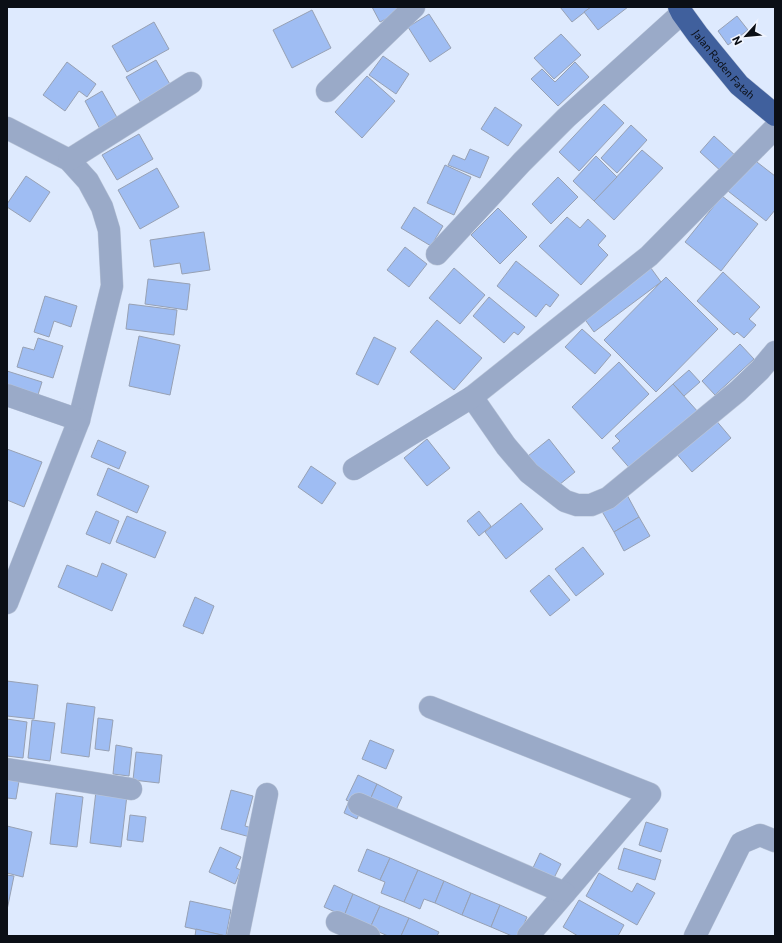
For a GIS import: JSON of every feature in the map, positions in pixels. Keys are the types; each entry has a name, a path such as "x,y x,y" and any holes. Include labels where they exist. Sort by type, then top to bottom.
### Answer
{"highway":[{"name":"Jalan Raden Fatah","path":"680,10 718,61 739,85 775,115"}],"street":[{"path":"327,91 414,7"},
{"path":"437,254 522,162 566,118 680,10"},
{"path":"69,160 191,83"},
{"path":"7,128 69,160 88,181 102,207 109,230 112,286 79,420 7,603"},
{"path":"354,469 472,397 649,256 775,128"},
{"path":"472,397 506,446 529,473 565,501 577,505 591,505 608,498 738,391 760,370 775,352"},
{"path":"7,395 79,420"},
{"path":"430,707 650,794 528,936"},
{"path":"7,769 131,789"},
{"path":"238,936 267,794"},
{"path":"359,804 565,893"},
{"path":"695,936 741,843 760,835 775,841"},
{"path":"337,922 369,936"}],"building":[{"path":"372,7 402,7 404,10 380,22"},
{"path":"560,7 591,7 572,22"},
{"path":"591,7 628,7 598,30 584,12"},
{"path":"312,10 331,48 292,68 273,30"},
{"path":"429,14 451,48 430,62 408,27"},
{"path":"737,16 748,30 728,45 718,31"},
{"path":"154,22 169,49 127,72 112,46"},
{"path":"561,34 581,55 554,79 534,58"},
{"path":"383,56 409,74 396,94 369,75"},
{"path":"156,60 171,86 141,103 126,77"},
{"path":"67,62 96,84 87,97 79,91 65,111 43,95"},
{"path":"575,62 589,77 558,106 531,79 542,69 555,82"},
{"path":"367,76 395,101 362,138 335,112"},
{"path":"102,91 119,121 101,131 85,101"},
{"path":"604,104 624,123 579,171 559,152"},
{"path":"495,107 522,125 508,146 481,129"},
{"path":"631,125 647,140 617,173 601,158"},
{"path":"139,134 153,159 117,180 102,155"},
{"path":"714,136 737,157 723,173 700,152"},
{"path":"470,149 489,157 480,178 448,165 453,155 465,160"},
{"path":"642,150 663,168 614,220 594,201"},
{"path":"596,156 617,177 594,201 573,181"},
{"path":"753,159 775,176 775,210 766,221 728,191"},
{"path":"445,165 471,177 454,215 427,203"},
{"path":"157,168 179,207 140,229 118,190"},
{"path":"26,176 50,192 30,222 7,207 7,204"},
{"path":"558,177 578,197 551,224 532,204"},
{"path":"722,196 758,224 721,271 685,242"},
{"path":"414,207 443,226 431,246 401,228"},
{"path":"498,208 527,237 500,264 471,235"},
{"path":"567,217 580,228 588,219 606,236 598,245 608,255 581,285 539,246"},
{"path":"204,232 210,270 182,274 180,263 154,267 150,240"},
{"path":"405,247 427,264 409,287 387,270"},
{"path":"516,261 559,295 550,307 546,304 536,317 497,286"},
{"path":"648,264 661,282 594,332 581,314"},
{"path":"454,268 485,295 460,324 429,298"},
{"path":"723,272 760,307 749,319 756,325 744,338 737,332 734,335 697,301"},
{"path":"666,277 718,329 656,392 604,340"},
{"path":"148,279 190,284 187,310 145,304"},
{"path":"45,296 77,306 71,327 54,321 49,337 34,332"},
{"path":"489,297 525,327 518,335 514,332 504,343 473,316"},
{"path":"129,304 177,310 174,335 126,329"},
{"path":"437,320 482,358 454,390 410,352"},
{"path":"582,329 611,355 595,374 565,347"},
{"path":"139,336 180,345 170,395 129,386"},
{"path":"374,337 396,348 378,385 356,374"},
{"path":"38,338 63,346 53,378 17,367 23,347 34,350"},
{"path":"740,344 754,359 715,395 702,381"},
{"path":"619,362 649,394 602,439 572,407"},
{"path":"689,370 700,382 684,396 673,384"},
{"path":"7,371 42,382 36,401 7,391"},
{"path":"673,384 699,413 633,472 612,448 620,441 615,436"},
{"path":"714,418 731,438 692,472 675,452"},
{"path":"427,439 450,468 427,486 404,458"},
{"path":"549,439 575,472 554,489 528,456"},
{"path":"98,440 126,452 119,469 91,457"},
{"path":"7,449 42,462 24,507 7,500"},
{"path":"311,466 336,483 322,504 298,487"},
{"path":"108,468 149,486 137,513 97,495"},
{"path":"626,493 639,517 614,532 600,508"},
{"path":"521,503 543,529 506,559 485,532"},
{"path":"96,511 119,521 110,544 86,534"},
{"path":"479,511 491,526 479,536 467,521"},
{"path":"127,516 166,532 155,558 116,542"},
{"path":"639,517 650,536 624,551 614,532"},
{"path":"583,547 604,574 576,596 555,569"},
{"path":"102,563 127,574 112,611 58,587 67,565 97,577"},
{"path":"549,575 570,600 550,616 530,591"},
{"path":"195,597 214,606 203,634 183,626"},
{"path":"7,681 38,685 34,719 7,716"},
{"path":"67,703 95,707 89,757 61,753"},
{"path":"98,718 113,720 109,751 95,749"},
{"path":"7,719 27,722 23,758 7,756"},
{"path":"32,720 55,723 50,761 28,758"},
{"path":"370,740 394,750 386,769 362,759"},
{"path":"116,745 132,748 129,776 113,774"},
{"path":"136,752 162,755 159,783 133,780"},
{"path":"7,774 20,775 16,799 7,798"},
{"path":"358,775 377,784 366,809 362,807 357,819 344,813 349,801 346,800"},
{"path":"377,784 402,797 391,821 366,809"},
{"path":"231,790 253,796 245,826 252,828 250,837 221,829"},
{"path":"96,791 127,795 121,847 90,843"},
{"path":"56,793 83,797 77,847 50,844"},
{"path":"130,815 146,817 143,842 127,840"},
{"path":"646,822 668,829 661,852 639,845"},
{"path":"7,826 32,832 23,877 7,873"},
{"path":"220,847 241,857 236,868 241,870 235,884 209,872"},
{"path":"624,848 661,860 655,880 618,869"},
{"path":"367,849 390,858 380,880 358,871"},
{"path":"540,853 561,864 552,882 531,872"},
{"path":"390,858 418,870 404,902 381,893 385,882 380,880"},
{"path":"418,870 444,881 435,903 424,899 420,909 404,902"},
{"path":"599,873 632,892 637,883 655,893 637,925 586,896"},
{"path":"7,875 14,876 7,910"},
{"path":"444,881 471,893 462,915 435,903"},
{"path":"334,885 353,894 344,916 324,907"},
{"path":"471,893 500,905 491,927 462,915"},
{"path":"353,894 380,906 370,928 344,916"},
{"path":"579,900 624,925 618,936 578,936 563,927"},
{"path":"190,901 231,910 226,936 185,927"},
{"path":"500,905 527,917 519,936 512,936 491,927"},
{"path":"380,906 409,918 401,936 388,936 370,928"},
{"path":"409,918 439,932 437,936 401,936"},
{"path":"196,929 226,936 195,936"}]}
